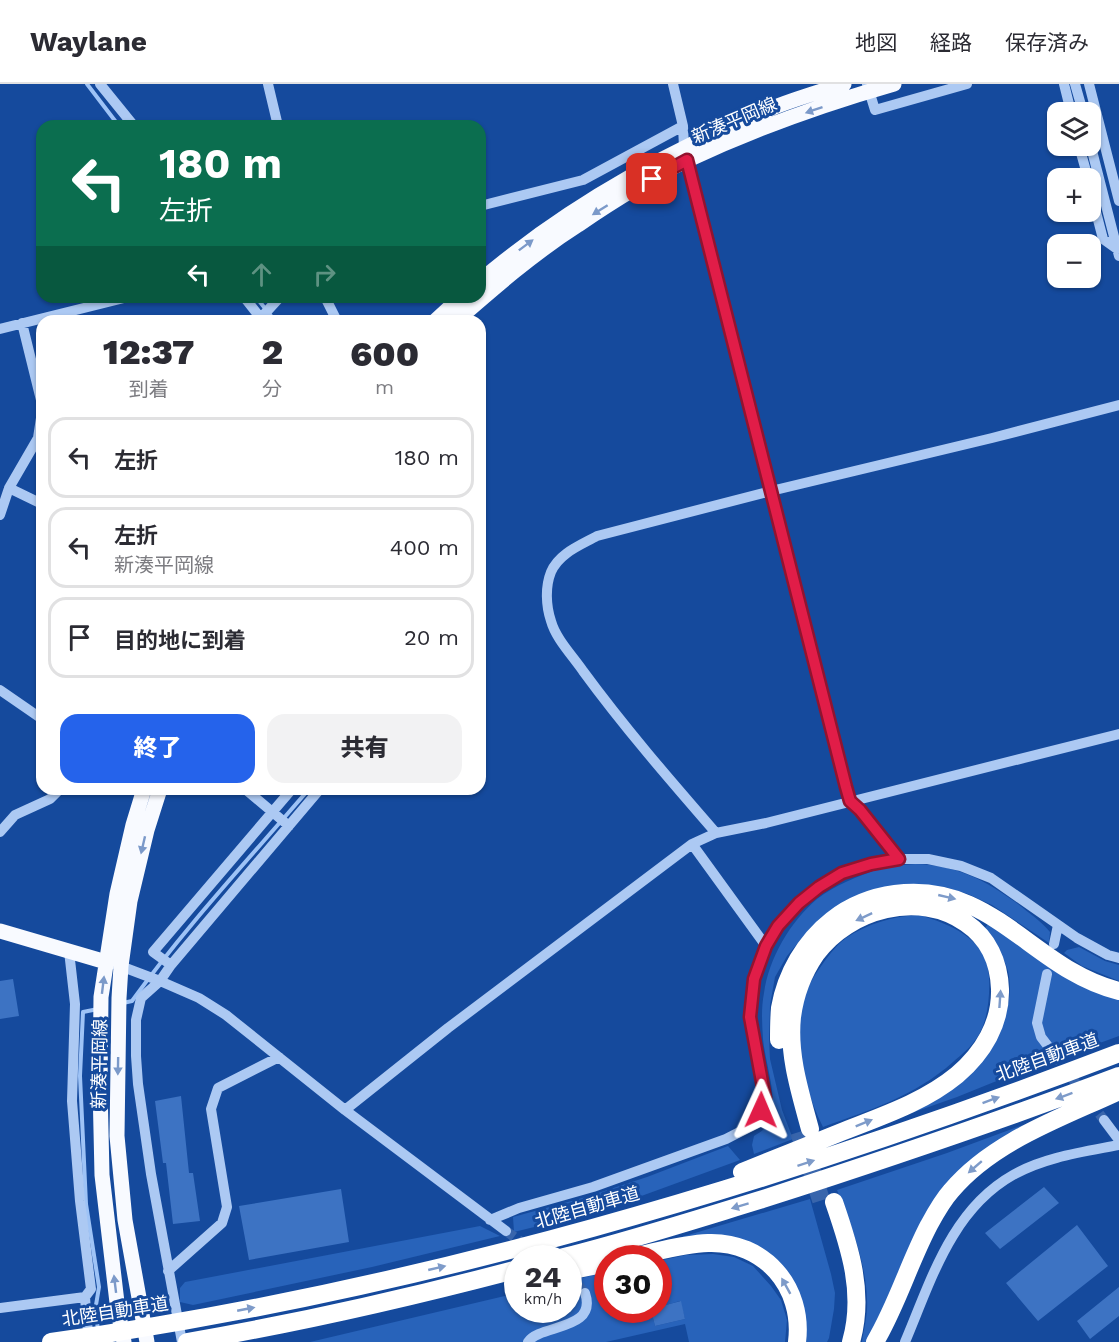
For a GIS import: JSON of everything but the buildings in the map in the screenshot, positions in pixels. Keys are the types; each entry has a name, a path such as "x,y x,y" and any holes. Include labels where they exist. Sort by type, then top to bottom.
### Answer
{"highway":[{"path":"634,1215 906,1106 957,1075 971,1062 987,1040 998,1015 1001,997 1000,981 997,964 991,950 972,927 959,918 927,907 892,908 860,918 845,927 818,952 807,968 795,1002 791,1040 805,1130 784,1080 779,1026 783,999 791,972 801,954 823,927 853,906 888,895 906,893 924,893 960,900 993,916 1062,965 1098,984 1119,991"},
{"name":"北陸自動車道","path":"51,1342 85,1340 288,1301 482,1257 634,1215 861,1146 1119,1053"},
{"path":"582,1252 865,1167 1119,1076"},
{"path":"875,1342 929,1226 950,1192 966,1175 983,1160 1019,1138 1119,1091"},
{"path":"838,1342 844,1322 845,1290 829,1204 847,1242 854,1269 856,1316 851,1342"},
{"path":"672,1249 708,1243 725,1244 743,1248 758,1255 782,1277 790,1291 798,1323 797,1342"},
{"path":"187,1342 287,1323 504,1272"},
{"path":"287,1323 325,1320 504,1284"}],"main road":[{"name":"新湊平岡線","path":"486,295 577,225 686,154 772,108 844,84"},
{"name":"新湊平岡線","path":"486,276 551,226 614,185 686,154 868,88 894,84"},
{"path":"442,315 454,303"},
{"name":"新湊平岡線","path":"463,315 477,303"},
{"name":"新湊平岡線","path":"142,795 117,894 113,964 117,1136 125,1220 147,1342"},
{"name":"新湊平岡線","path":"124,1342 118,1311 102,1175 101,997 113,964 158,795"},
{"path":"0,931 113,964"}],"street":[{"path":"100,84 129,120"},
{"path":"268,84 277,120"},
{"path":"673,84 683,126 686,154 850,801 860,810 899,859"},
{"path":"868,88 875,110 967,84"},
{"path":"1064,84 1068,102"},
{"path":"1076,84 1080,102"},
{"path":"1089,84 1119,201"},
{"path":"486,204 584,180 683,126"},
{"path":"1093,156 1118,250"},
{"path":"1099,222 1103,239 1118,250"},
{"path":"55,315 104,303"},
{"path":"265,315 275,303"},
{"path":"0,328 36,320"},
{"path":"22,323 36,380"},
{"path":"716,833 614,713 551,622 546,590 551,571 562,557 597,536 1119,405"},
{"path":"0,514 9,488 36,441"},
{"path":"9,488 36,501"},
{"path":"0,690 36,715"},
{"path":"345,1110 448,1028 692,844 716,833 766,823 1119,734"},
{"path":"0,832 15,815 54,795"},
{"path":"252,795 289,826"},
{"path":"170,964 153,952 287,795"},
{"path":"187,1342 168,1271 138,1084 136,1020 141,998 160,981 170,964 315,795"},
{"path":"692,844 766,946"},
{"path":"490,1220 519,1208 593,1187 704,1147 757,1123 765,1098 750,1017 754,979 766,946 778,926 799,903 842,873 871,864 899,859 928,859 961,866 991,878 1077,938 1108,956 1119,958"},
{"path":"1054,944 1058,925"},
{"path":"69,951 75,1004 72,1101 80,1201 91,1289 85,1297 87,1324 85,1340"},
{"path":"113,964 199,998 226,1015 345,1110 506,1232"},
{"path":"1047,974 1037,1023 1041,1037 1054,1054"},
{"path":"168,1271 222,1223 227,1207 211,1109 218,1088 279,1057"},
{"path":"1104,1120 1115,1128 1119,1140"},
{"path":"905,1342 945,1250 972,1208 1012,1176 1036,1165 1062,1156 1119,1145"},
{"path":"528,1342 531,1337 568,1325 580,1317 587,1307 585,1293"},
{"path":"0,1308 85,1297"}],"shaded area":[{"path":"915,864 944,867 970,875 994,888 1043,924 1050,932 1049,943 992,905 968,894 945,887 916,884 888,888 807,932 787,956 775,977 770,1005 770,1059 782,1110 793,1139 754,1154 752,1145 754,1136 763,1130 772,1116 773,1099 763,1039 762,1010 767,980 782,942 807,908 831,889 879,869"},
{"path":"919,915 943,923 965,935 982,953 987,964 989,992 986,1017 980,1033 962,1054 938,1074 908,1093 823,1127 806,1084 800,1053 800,1022 808,987 828,957 846,938 881,922"},
{"path":"988,924 1119,999 1119,1036 900,1117 996,1037 1000,1030 1008,1005 1009,979 1004,960 985,928"},
{"path":"1079,947 1105,961 1119,965 1119,981 1082,966 1064,953"},
{"path":"1023,1125 979,1155 869,1342 862,1342 867,1305 864,1272 837,1190"},
{"path":"728,1146 740,1160 603,1210 514,1232 513,1217 647,1177"},
{"path":"810,1199 835,1293 827,1342 803,1342 802,1305 799,1292 778,1261 678,1238"},
{"path":"480,1226 500,1236 372,1267 193,1305 180,1302 180,1288 185,1282"},
{"path":"713,1254 734,1257 753,1266 781,1300 787,1320 785,1342 689,1342 685,1324 606,1342 310,1342 504,1296 504,1323 582,1323 582,1278 594,1275 594,1323 654,1323 655,1326 672,1323 685,1319 680,1301 672,1303 672,1258"}],"waterway":[{"path":"87,84 114,120"},
{"path":"261,303 270,315"},
{"path":"123,1003 132,1001 196,919 304,795"},
{"path":"98,1009 83,1012 80,1076 86,1204 99,1287 95,1311 98,1329"}],"tunnel":[{"path":"1054,1054 1104,1120"},
{"path":"799,1132 823,1206"},
{"path":"506,1231 525,1245"},
{"path":"582,1289 585,1293"}],"route":[{"path":"652,179 687,160 850,801 860,810 899,859 871,864 842,873 819,887 799,903 778,926 766,946 754,979 750,1017 765,1098 761,1110"}]}
